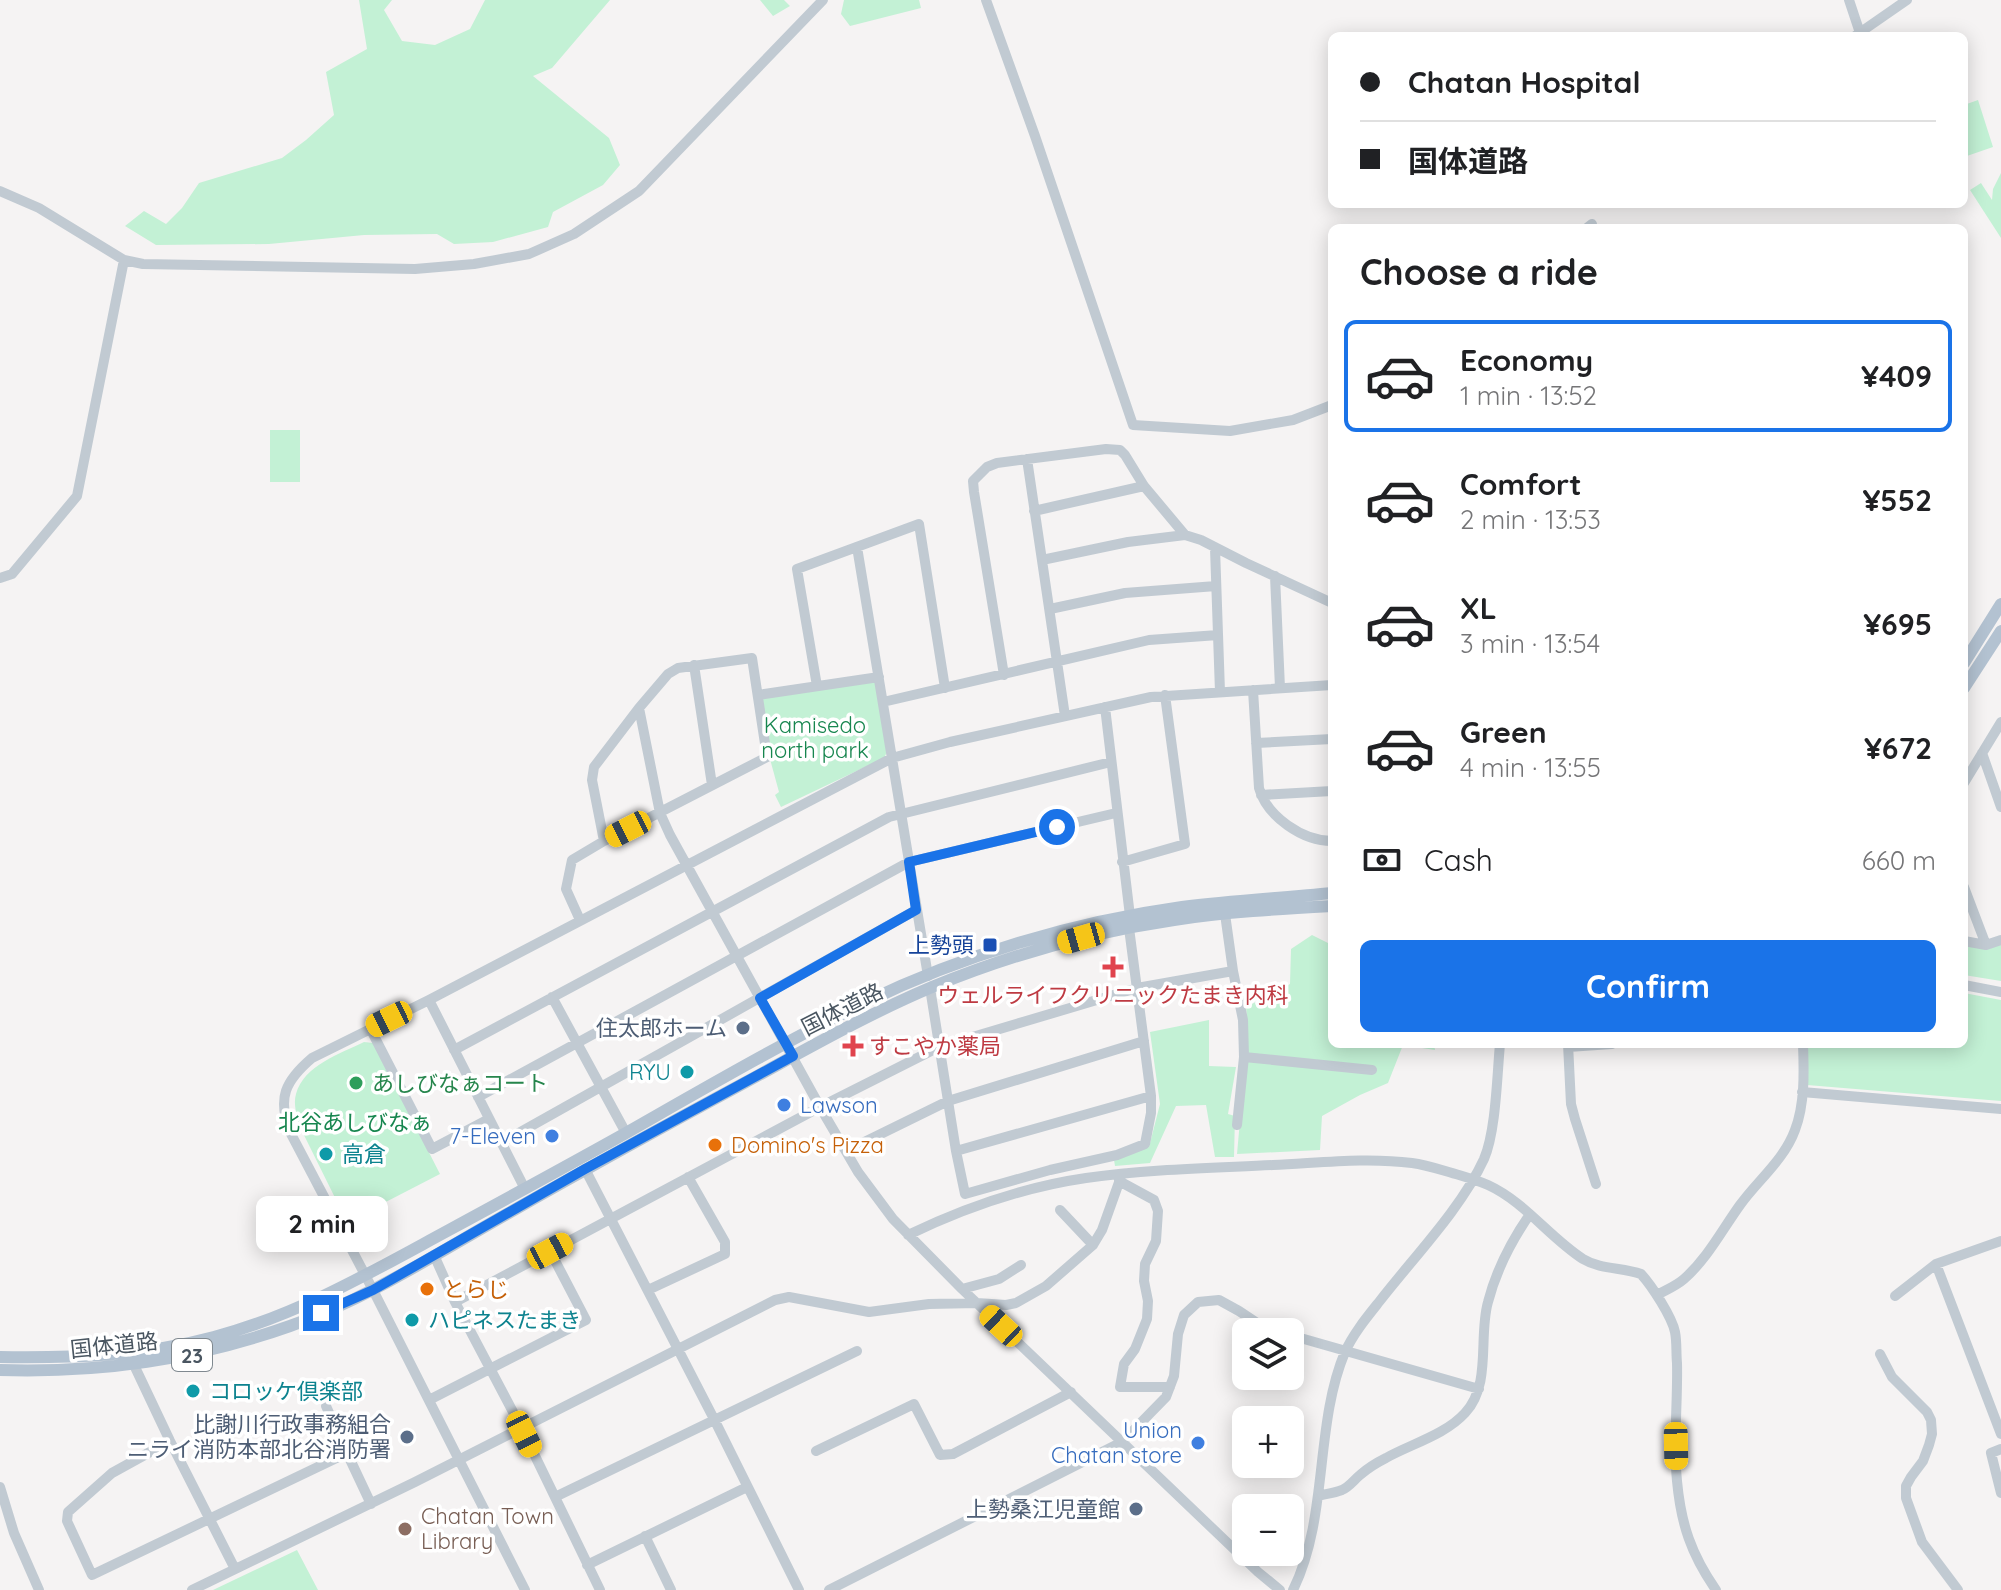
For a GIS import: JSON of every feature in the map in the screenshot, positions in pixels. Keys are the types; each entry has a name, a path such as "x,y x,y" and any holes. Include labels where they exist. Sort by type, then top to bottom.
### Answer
{"main road":[{"path":"1968,657 2001,604"},
{"path":"1968,682 2001,631"},
{"name":"国体道路","path":"1129,922 1227,902 1328,893"},
{"name":"国体道路","path":"0,1357 130,1354 182,1345 280,1315 365,1275 867,1001 929,982 1033,939 1079,926 1328,906"},
{"name":"国体道路","path":"0,1370 78,1370 134,1365 184,1357 291,1326 373,1290 585,1169 929,982"}],"street":[{"path":"0,191 39,208 124,260 143,264 415,269 474,264 529,254 574,234 639,191 823,0"},
{"path":"986,0 1133,425 1230,431 1293,420 1328,407"},
{"path":"1849,0 1857,32"},
{"path":"1860,32 1907,0"},
{"path":"0,578 12,574 77,496 124,260"},
{"path":"1004,675 973,481 992,464 1113,448 1120,450 1144,486 1185,535"},
{"path":"1027,459 1065,716"},
{"path":"1034,511 1144,486"},
{"path":"817,686 797,569 919,524 945,688"},
{"path":"1042,560 1128,542 1185,535 1328,601"},
{"path":"857,547 965,1194 1117,1155 1145,1144 1151,1096 1105,707"},
{"path":"1215,548 1220,692"},
{"path":"1275,576 1280,688"},
{"path":"1050,609 1125,593 1216,586"},
{"path":"883,702 1149,640 1218,635"},
{"path":"580,920 566,889 572,860 767,757 752,658 678,668 668,674 639,708 594,767 592,780 604,841"},
{"path":"694,665 712,785"},
{"path":"758,695 879,677"},
{"path":"525,1590 290,1132 284,1112 284,1092 296,1072 312,1058 892,758 1132,700 1165,695 1328,685"},
{"path":"1253,690 1261,795 1282,821 1309,838 1328,840"},
{"path":"1122,862 1185,844 1165,695"},
{"path":"639,708 660,813 820,1107 870,1190 908,1235 962,1289 1280,1590"},
{"path":"1968,776 2001,722"},
{"path":"1256,743 1328,739"},
{"path":"1982,753 2001,807"},
{"path":"454,1050 712,910 901,813 1111,762"},
{"path":"1261,795 1328,791"},
{"path":"478,1097 909,862 1116,813"},
{"path":"1968,898 1986,945"},
{"path":"501,1143 916,910"},
{"path":"1225,914 1243,1020 1244,1057 1237,1125"},
{"path":"1968,942 1986,945 2001,940"},
{"path":"455,1302 939,1047 1137,988 1233,971"},
{"path":"1968,986 2001,992"},
{"path":"552,997 626,1133"},
{"path":"429,1000 525,1189"},
{"path":"370,1028 432,1149 489,1119"},
{"path":"846,1151 948,1101 1144,1041"},
{"path":"1293,1590 1306,1557 1334,1392 1345,1351 1363,1323 1447,1216 1484,1157 1489,1141 1500,1048"},
{"path":"1568,1048 1571,1104 1596,1184"},
{"path":"1657,1295 1682,1282 1701,1262 1740,1205 1782,1155 1800,1116 1803,1048"},
{"path":"1244,1057 1372,1070"},
{"path":"1802,1092 2001,1109"},
{"path":"956,1151 1151,1096"},
{"path":"908,1235 940,1219 1010,1195 1045,1186 1121,1177 1365,1161 1416,1164 1488,1185 1519,1203 1586,1261 1641,1274 1657,1295 1675,1331 1678,1392 1676,1479 1682,1521 1699,1566 1716,1590"},
{"path":"585,1169 799,1590"},
{"path":"648,1290 725,1254 725,1242 688,1177"},
{"path":"192,1590 371,1504 775,1300 789,1297 869,1312 929,1304 1016,1303 1046,1286 1093,1245 1102,1230 1121,1177"},
{"path":"1121,1177 1154,1200 1158,1211 1156,1241 1145,1264 1147,1319 1135,1349 1124,1364 1120,1387 1170,1387"},
{"path":"1060,1210 1093,1245"},
{"path":"1318,1496 1345,1489 1374,1464 1447,1427 1466,1412 1479,1389 1487,1303 1518,1231 1530,1214"},
{"path":"1895,1296 1936,1264 2001,1241"},
{"path":"429,1400 586,1320 550,1251"},
{"path":"434,1255 600,1590"},
{"path":"1936,1264 2001,1434"},
{"path":"962,1289 999,1279 1021,1265"},
{"path":"829,1590 1122,1442 1166,1397 1174,1376 1178,1334 1184,1315 1198,1302 1219,1300 1250,1318"},
{"path":"1304,1339 1479,1389"},
{"path":"555,1497 857,1351"},
{"path":"1880,1354 1892,1377 1927,1412 1931,1420 1929,1445 1923,1461 1906,1486 1906,1498 1922,1542 1958,1590"},
{"path":"134,1365 235,1569"},
{"path":"816,1451 914,1404 940,1455 953,1454 1071,1392"},
{"path":"326,1406 371,1504"},
{"path":"170,1441 112,1473 68,1512 67,1521 92,1575 347,1453"},
{"path":"2001,1449 1991,1453 2001,1493"},
{"path":"0,1487 14,1533 39,1590"},
{"path":"587,1565 747,1487"},
{"path":"645,1536 671,1590"}],"green space":[{"path":"359,0 392,0 384,10 402,41 435,45 470,29 485,0 610,0 552,68 533,76 609,138 620,165 603,185 553,212 548,227 493,242 454,244 437,234 364,235 269,244 156,245 125,226 144,211 166,224 182,208 199,183 282,158 334,115 326,72 367,49"},
{"path":"760,0 784,0 790,6 773,16"},
{"path":"844,0 919,0 921,8 850,26 841,14"},
{"path":"1978,100 1993,147 1968,156 1968,104"},
{"path":"2001,173 2001,238 1970,190 1981,183 1992,200 1993,189"},
{"path":"270,430 300,430 300,482 270,482"},
{"name":"Kamisedo north park","path":"877,679 888,750 884,758 781,807 775,795 779,792 770,759 761,698"},
{"path":"1312,935 1328,943 1328,1048 1402,1048 1388,1083 1322,1116 1320,1150 1237,1154 1248,1031 1246,1007 1290,984 1291,949"},
{"path":"2001,944 2001,981 1968,976 1968,945"},
{"path":"1968,994 2001,1000 2001,1101 1807,1085 1808,1048 1968,1048"},
{"path":"1209,1020 1209,1066 1236,1067 1228,1114 1235,1116 1234,1157 1215,1157 1206,1105 1176,1106 1150,1163 1115,1166 1114,1160 1149,1147 1160,1104 1150,1032"},
{"name":"北谷あしびなぁ","path":"364,1042 373,1043 440,1174 347,1222 299,1125 295,1098 300,1084 315,1068"},
{"path":"297,1550 318,1590 213,1590"}],"place":[{"name":"上勢頭","path":"990,945"},
{"name":"ウェルライフクリニックたまき内科","path":"1113,967"},
{"name":"住太郎ホーム","path":"743,1028"},
{"name":"すこやか薬局","path":"853,1046"},
{"name":"RYU","path":"687,1072"},
{"name":"あしびなぁコート","path":"356,1083"},
{"name":"Lawson","path":"784,1105"},
{"name":"7-Eleven","path":"552,1136"},
{"name":"Domino's Pizza","path":"715,1145"},
{"name":"高倉","path":"326,1154"},
{"name":"とらじ","path":"427,1289"},
{"name":"ハピネスたまき","path":"412,1320"},
{"name":"コロッケ倶楽部","path":"193,1391"},
{"name":"比謝川行政事務組合 ニライ消防本部北谷消防署","path":"407,1437"},
{"name":"Union Chatan store","path":"1198,1443"},
{"name":"上勢桑江児童館","path":"1136,1509"},
{"name":"Chatan Town Library","path":"405,1529"}],"route":[{"path":"321,1313 373,1290 585,1169 793,1056 760,998 916,910 909,862 1057,827"}]}
